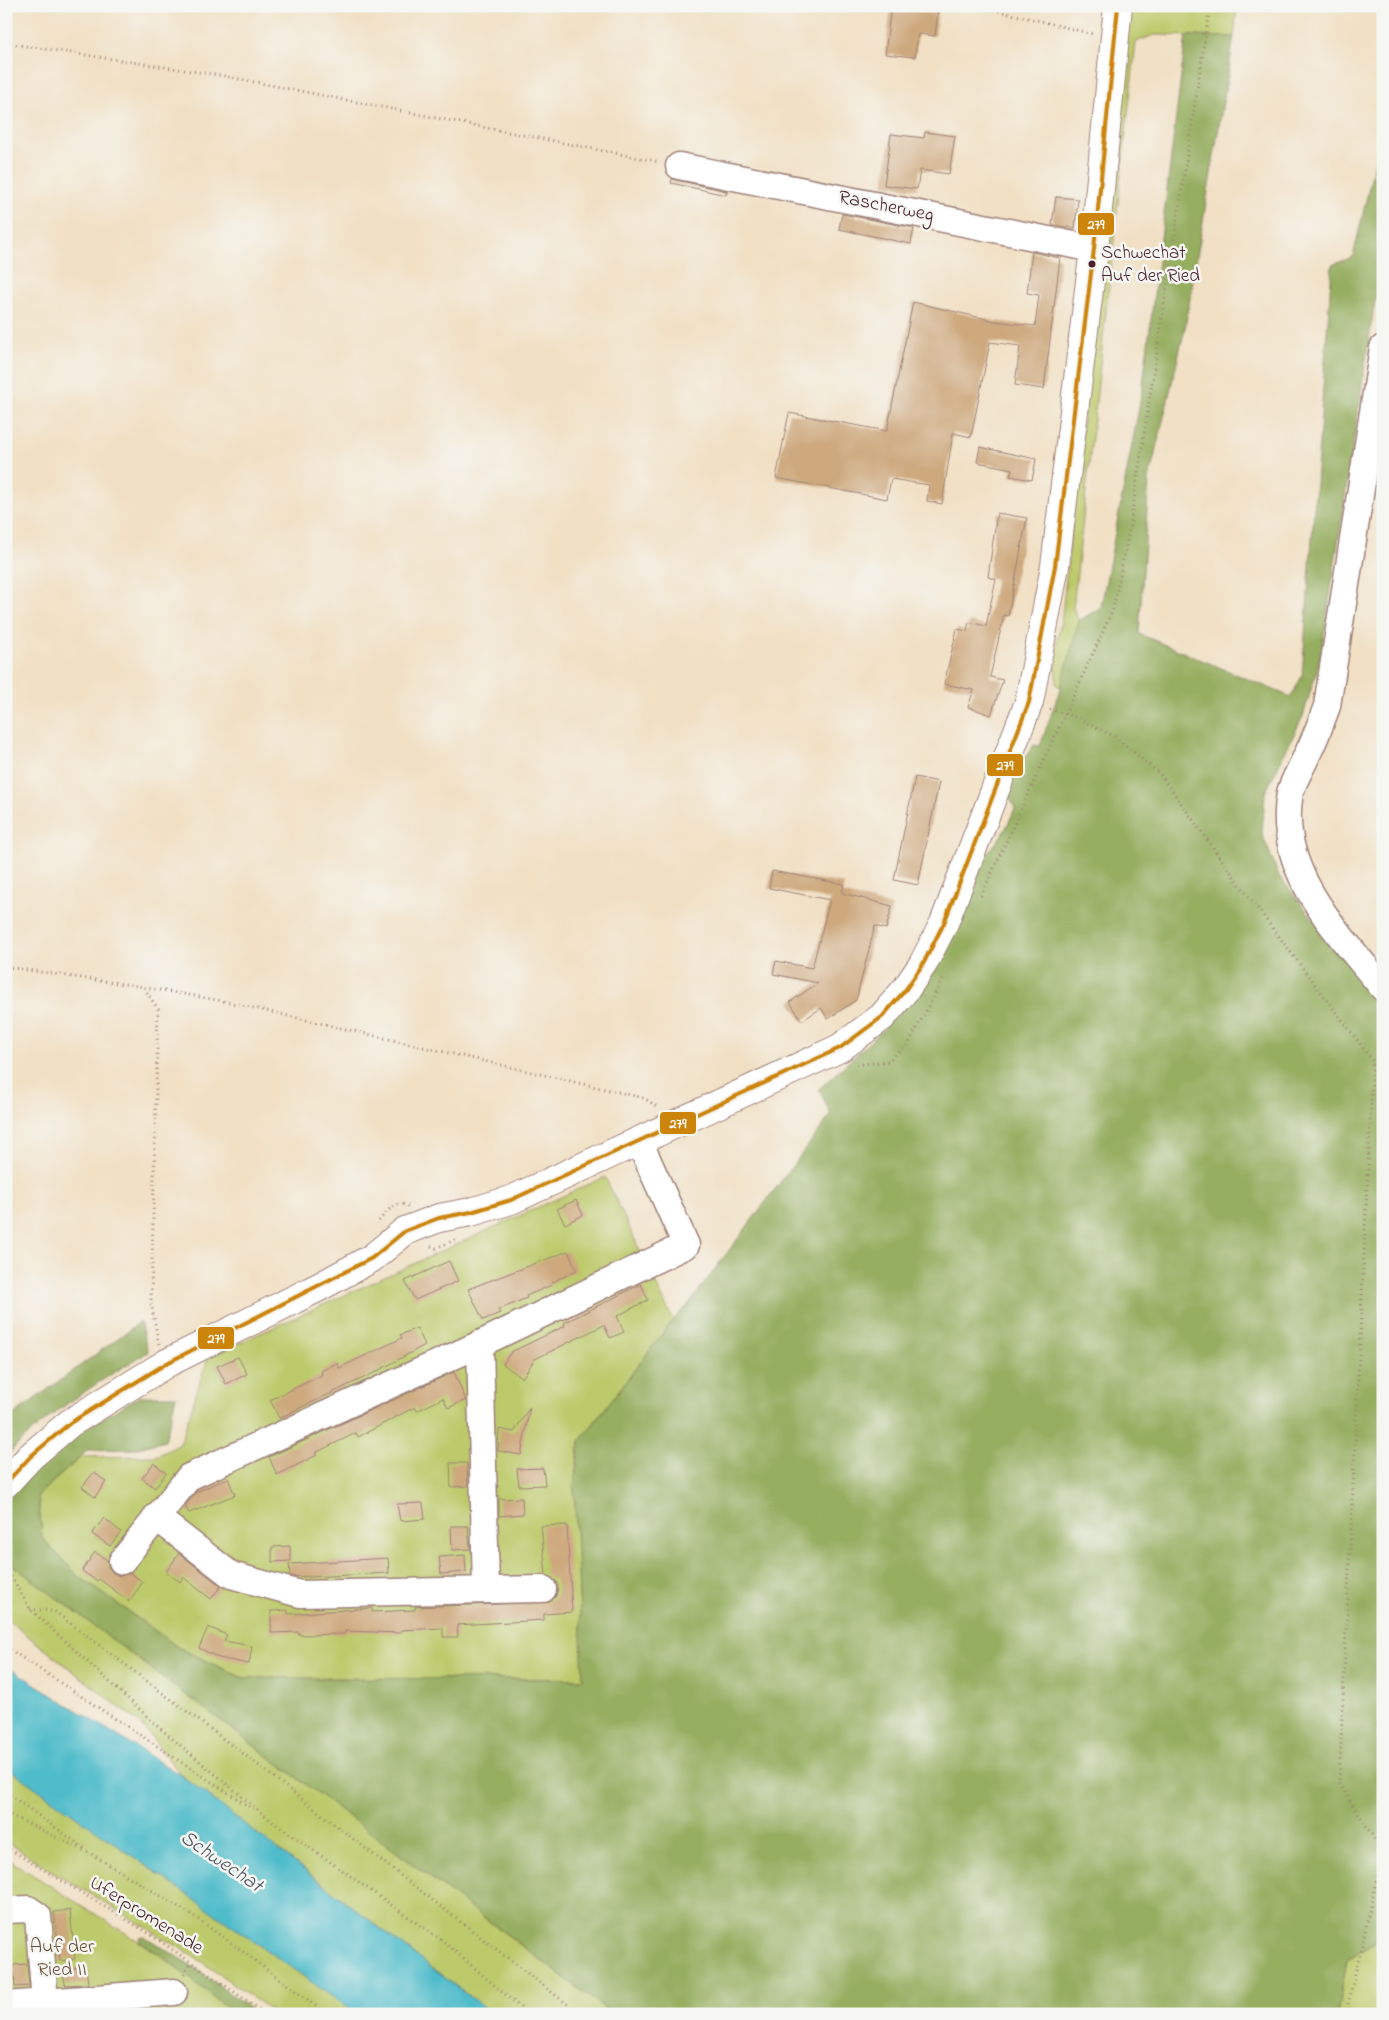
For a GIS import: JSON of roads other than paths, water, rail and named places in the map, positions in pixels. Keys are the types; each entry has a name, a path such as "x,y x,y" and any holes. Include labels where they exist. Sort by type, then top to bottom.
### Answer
{"main road":[{"path":"6,1482 31,1456 70,1423 167,1363 321,1286 372,1258 406,1231 439,1218 471,1212 511,1200 840,1048 882,1017 906,989 923,964 944,923 1029,702 1056,566 1094,248 1118,6"}],"street":[{"name":"Rascherweg","path":"679,166 1094,248"},
{"path":"1383,348 1327,706 1314,742 1290,792 1286,828 1294,862 1323,914 1383,988"},
{"path":"122,1561 189,1477 480,1344 686,1245 638,1141"},
{"path":"480,1344 486,1589"},
{"path":"156,1517 231,1574 300,1594 542,1589"},
{"path":"6,1910 28,1909 38,1916 45,2002"},
{"path":"6,2006 179,1983"}],"water":[{"name":"Schwechat","path":"6,1666 182,1776 492,2014 357,2014 6,1767"}],"place":[{"name":"Schwechat Auf der Ried","path":"1092,264"}],"park label":[{"name":"Auf der Ried II","path":"62,1958"}]}
